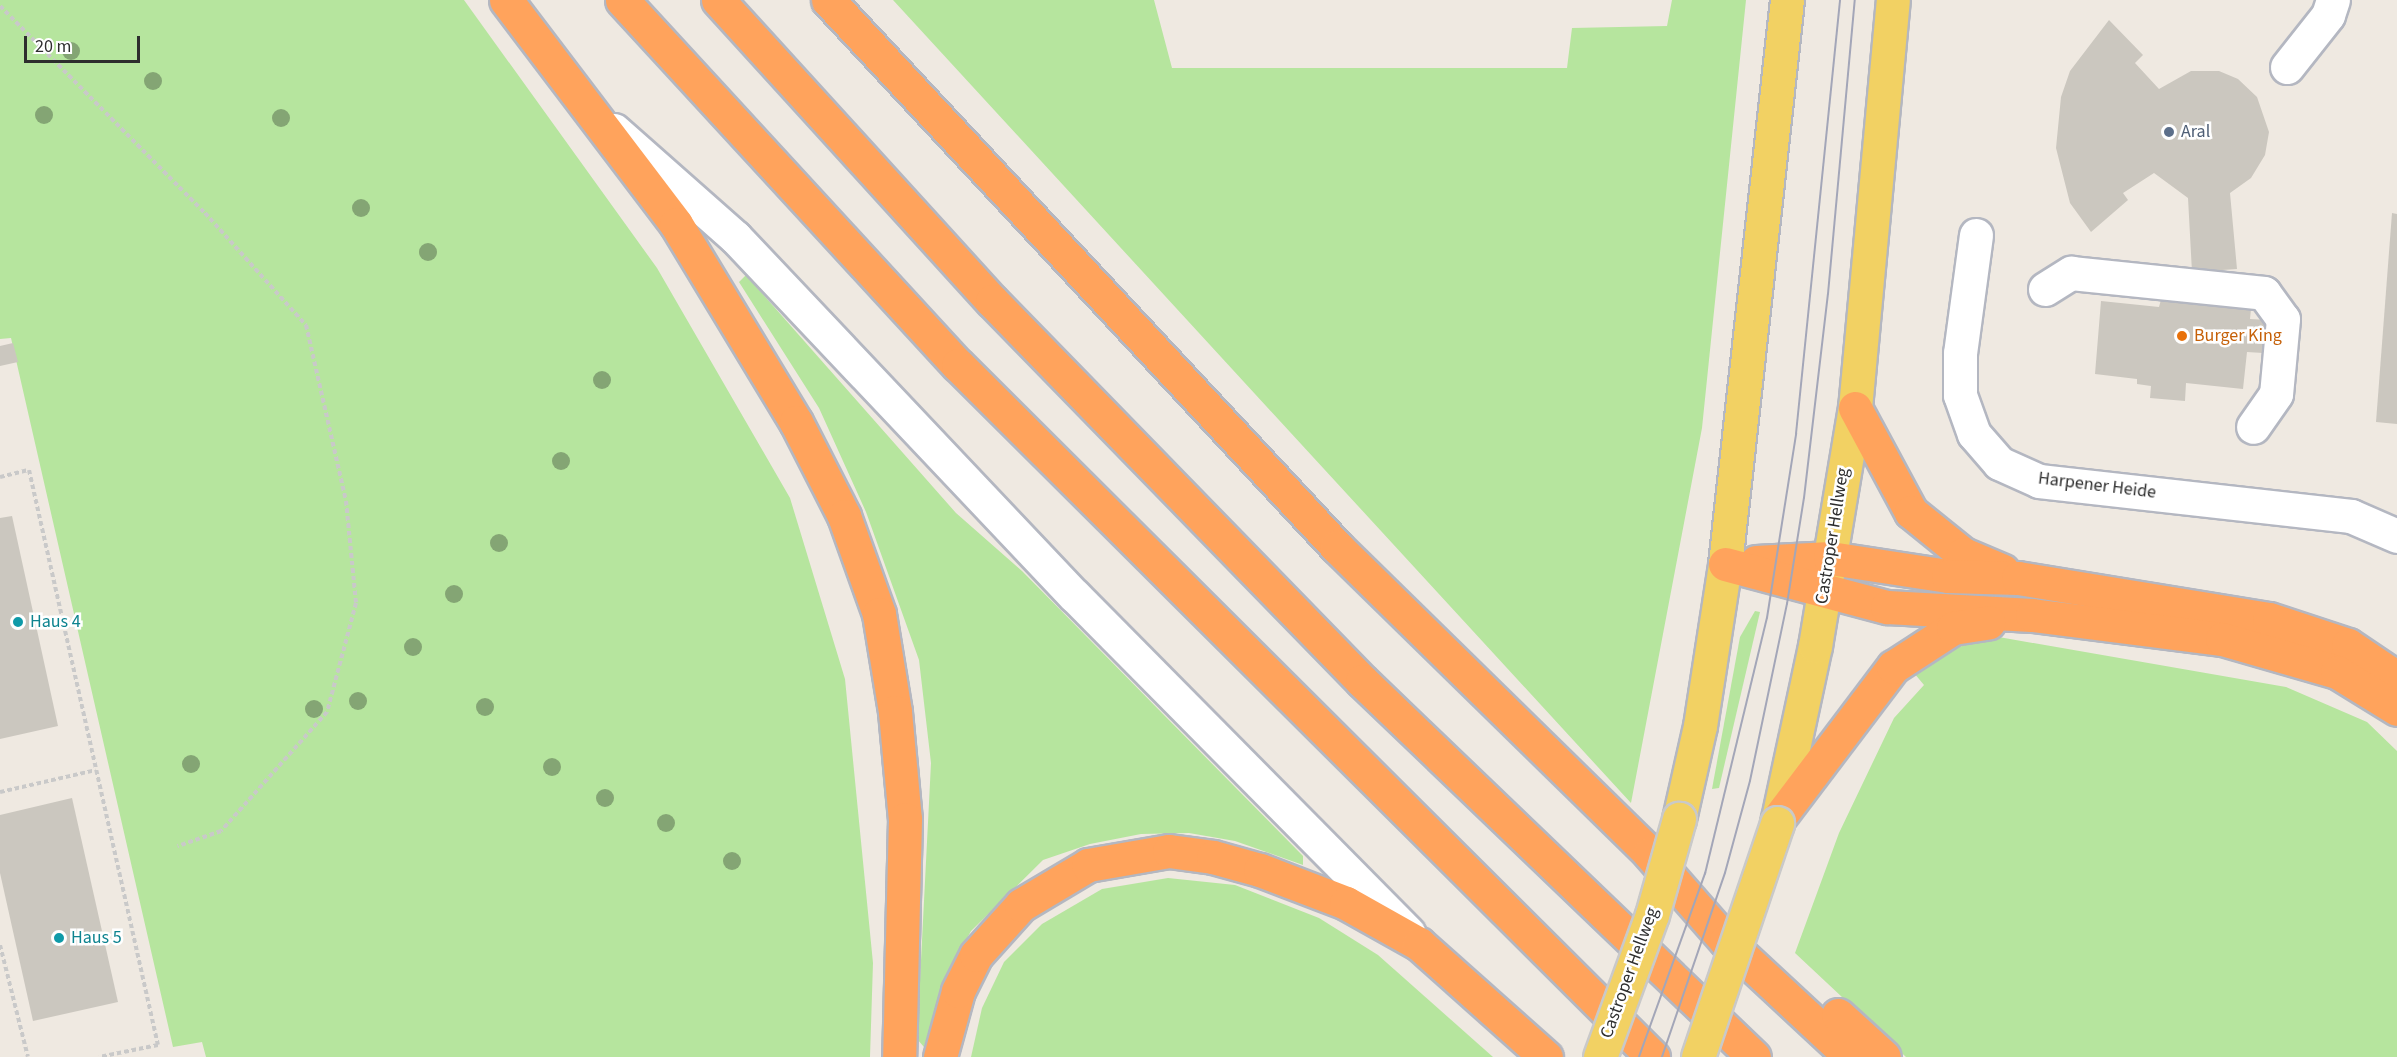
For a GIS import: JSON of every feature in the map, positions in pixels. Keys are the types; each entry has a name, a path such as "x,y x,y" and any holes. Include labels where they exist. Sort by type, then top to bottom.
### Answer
{"highway":[{"path":"506,0 593,111 676,224 796,422 844,516 879,615 895,712 904,819 899,1057"},
{"path":"622,0 958,365 1653,1057"},
{"path":"718,0 992,301 1354,673 1754,1057"},
{"path":"828,0 1337,547 1650,854 1726,941 1851,1057"},
{"path":"1855,408 1911,512 1963,554 2018,578"},
{"path":"1725,564 1830,558 1948,576 2018,578 2268,619 2348,645 2397,678"},
{"path":"1725,564 1887,607 2032,615 2222,639 2337,672 2397,709"},
{"path":"1777,821 1893,667 1953,628 2032,615"},
{"path":"940,1057 957,991 976,955 1021,905 1088,865 1169,851 1213,857 1306,884 1419,944 1546,1057"},
{"path":"1650,854 1732,917 1884,1057"}],"main road":[{"name":"Castroper Hellweg","path":"1600,1057 1652,915 1679,819 1700,726 1725,564 1787,0"},
{"name":"Castroper Hellweg","path":"1698,1057 1777,821 1825,591 1855,408 1893,0"}],"street":[{"path":"2287,67 2328,15 2333,0"},
{"path":"593,111 735,237 1075,596 1419,944"},
{"name":"Harpener Heide","path":"1976,235 1960,354 1960,395 1974,434 1999,463 2039,481 2351,516 2397,536"},
{"path":"2045,289 2071,273 2264,293 2283,319 2276,394 2253,427"}],"path":[{"path":"0,6 205,213 306,326 346,501 356,603 327,712 221,831 178,846"},
{"path":"0,477 29,470 158,1045 99,1057"},
{"path":"0,792 96,770"},
{"path":"0,945 28,1057"}],"green space":[{"path":"0,0 464,0 657,268 790,498 845,679 873,963 870,1057 206,1057 202,1042 173,1047 11,338 0,339"},
{"path":"893,0 1154,0 1172,68 1567,68 1572,28 1667,26 1672,0 1746,0 1702,428 1631,803"},
{"path":"746,275 956,513 1022,571 1303,856 1303,865 1235,841 1189,833 1141,834 1090,844 1043,860 971,931 945,979 924,1047 917,1039 931,763 919,660 866,512 819,408 739,282"},
{"path":"1755,611 1760,612 1719,788 1712,789 1740,637"},
{"path":"1993,636 2286,687 2367,722 2397,751 2397,1057 1906,1057 1795,953 1839,833 1894,718 1924,685 1914,673 1953,649"},
{"path":"1168,878 1235,885 1319,918 1378,955 1493,1057 971,1057 982,1008 1004,962 1042,924 1102,889"}],"building":[{"path":"2109,20 2143,55 2135,63 2159,89 2191,71 2219,71 2238,79 2257,97 2269,132 2265,155 2251,178 2230,193 2237,269 2192,272 2188,198 2154,173 2123,193 2128,200 2091,232 2070,203 2056,148 2061,97 2070,71"},
{"path":"2392,213 2397,214 2397,424 2376,422"},
{"name":"Burger King","path":"2165,285 2188,288 2186,303 2222,306 2224,291 2251,309 2250,319 2267,320 2263,353 2247,352 2243,389 2186,383 2185,401 2150,398 2151,386 2137,384 2137,379 2095,374 2101,301 2159,307"},
{"path":"13,343 18,362 0,366 0,346"},
{"name":"Haus 4","path":"12,516 58,726 0,739 0,518"},
{"name":"Haus 5","path":"72,798 118,1002 33,1021 0,873 0,815"}],"tram line":[{"path":"1639,1057 1705,874 1767,618 1796,434 1840,0"},
{"path":"1662,1057 1725,873 1750,781 1787,604 1804,498 1828,294 1855,0"}],"place":[{"name":"Aral","path":"2169,132"},
{"name":"Burger King","path":"2182,336"},
{"name":"Haus 4","path":"18,622"},
{"name":"Haus 5","path":"59,938"}]}
